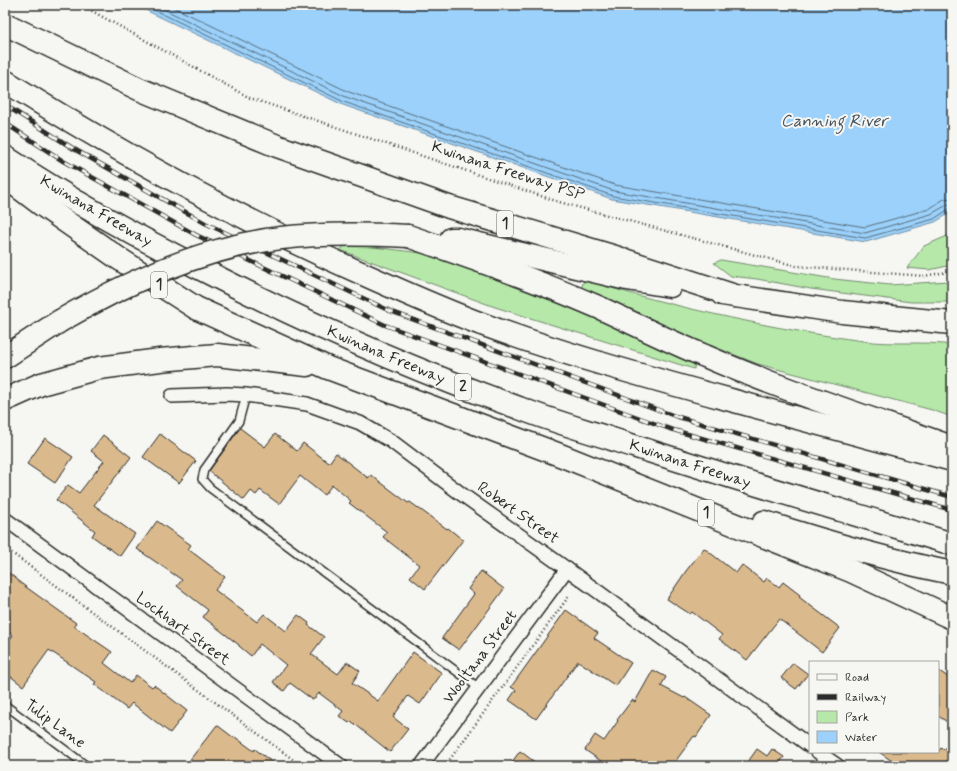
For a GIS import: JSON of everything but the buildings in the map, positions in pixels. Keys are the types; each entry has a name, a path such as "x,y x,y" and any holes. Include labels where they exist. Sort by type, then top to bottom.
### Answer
{"highway":[{"name":"1","path":"5,24 139,89 277,146 449,207 612,256 735,296 842,312 952,323"},
{"path":"5,81 57,114 129,156 266,229 330,260 486,326 634,373 952,460"},
{"name":"Kwinana Freeway","path":"5,158 86,207 158,247 275,306 436,377 521,409 663,456 952,544"},
{"name":"1","path":"5,177 42,205 118,258 196,308 328,368 560,455 851,571 952,618"},
{"path":"5,358 60,321 93,302 160,272 221,251 274,240 306,236 364,234 458,239 627,279 735,296"},
{"path":"408,236 489,264 553,289 597,307 704,356 764,380 952,447"},
{"path":"5,400 41,384 99,368 160,360 217,356 328,368"},
{"path":"560,455 828,543 906,564 952,573"}],"street":[{"name":"Robert Street","path":"172,396 246,394 307,404 360,423 391,441 460,493 809,745"},
{"name":"Lockhart Street","path":"5,519 341,766"},
{"name":"Wooltana Street","path":"421,766 567,569"},
{"path":"819,753 838,766"}],"lane":[{"path":"246,394 239,421 204,470 202,479 210,488 479,688"},
{"name":"Tulip Lane","path":"5,705 88,766"}],"path":[{"name":"Kwinana Freeway PSP","path":"81,5 250,98 559,202 796,266 924,276 952,271"},
{"path":"5,548 302,766"},
{"path":"445,766 569,596"}],"green space":[{"path":"952,234 952,265 929,270 907,268 924,246"},
{"path":"346,245 421,253 473,266 695,359 694,369 495,307 340,250"},
{"path":"721,260 834,279 890,285 948,281 952,279 952,302 911,302 811,289 757,279 731,276 714,263"},
{"path":"584,280 688,308 758,324 875,342 952,345 952,417 932,410 758,364 681,334 633,310 581,289"}],"water":[{"name":"Canning River","path":"135,5 952,5 952,212 935,222 866,242 612,199 343,105"}],"railway":[{"path":"5,105 74,149 205,223 390,311 675,416 952,497"},
{"path":"5,123 63,161 196,235 385,325 670,429 952,510"}]}
